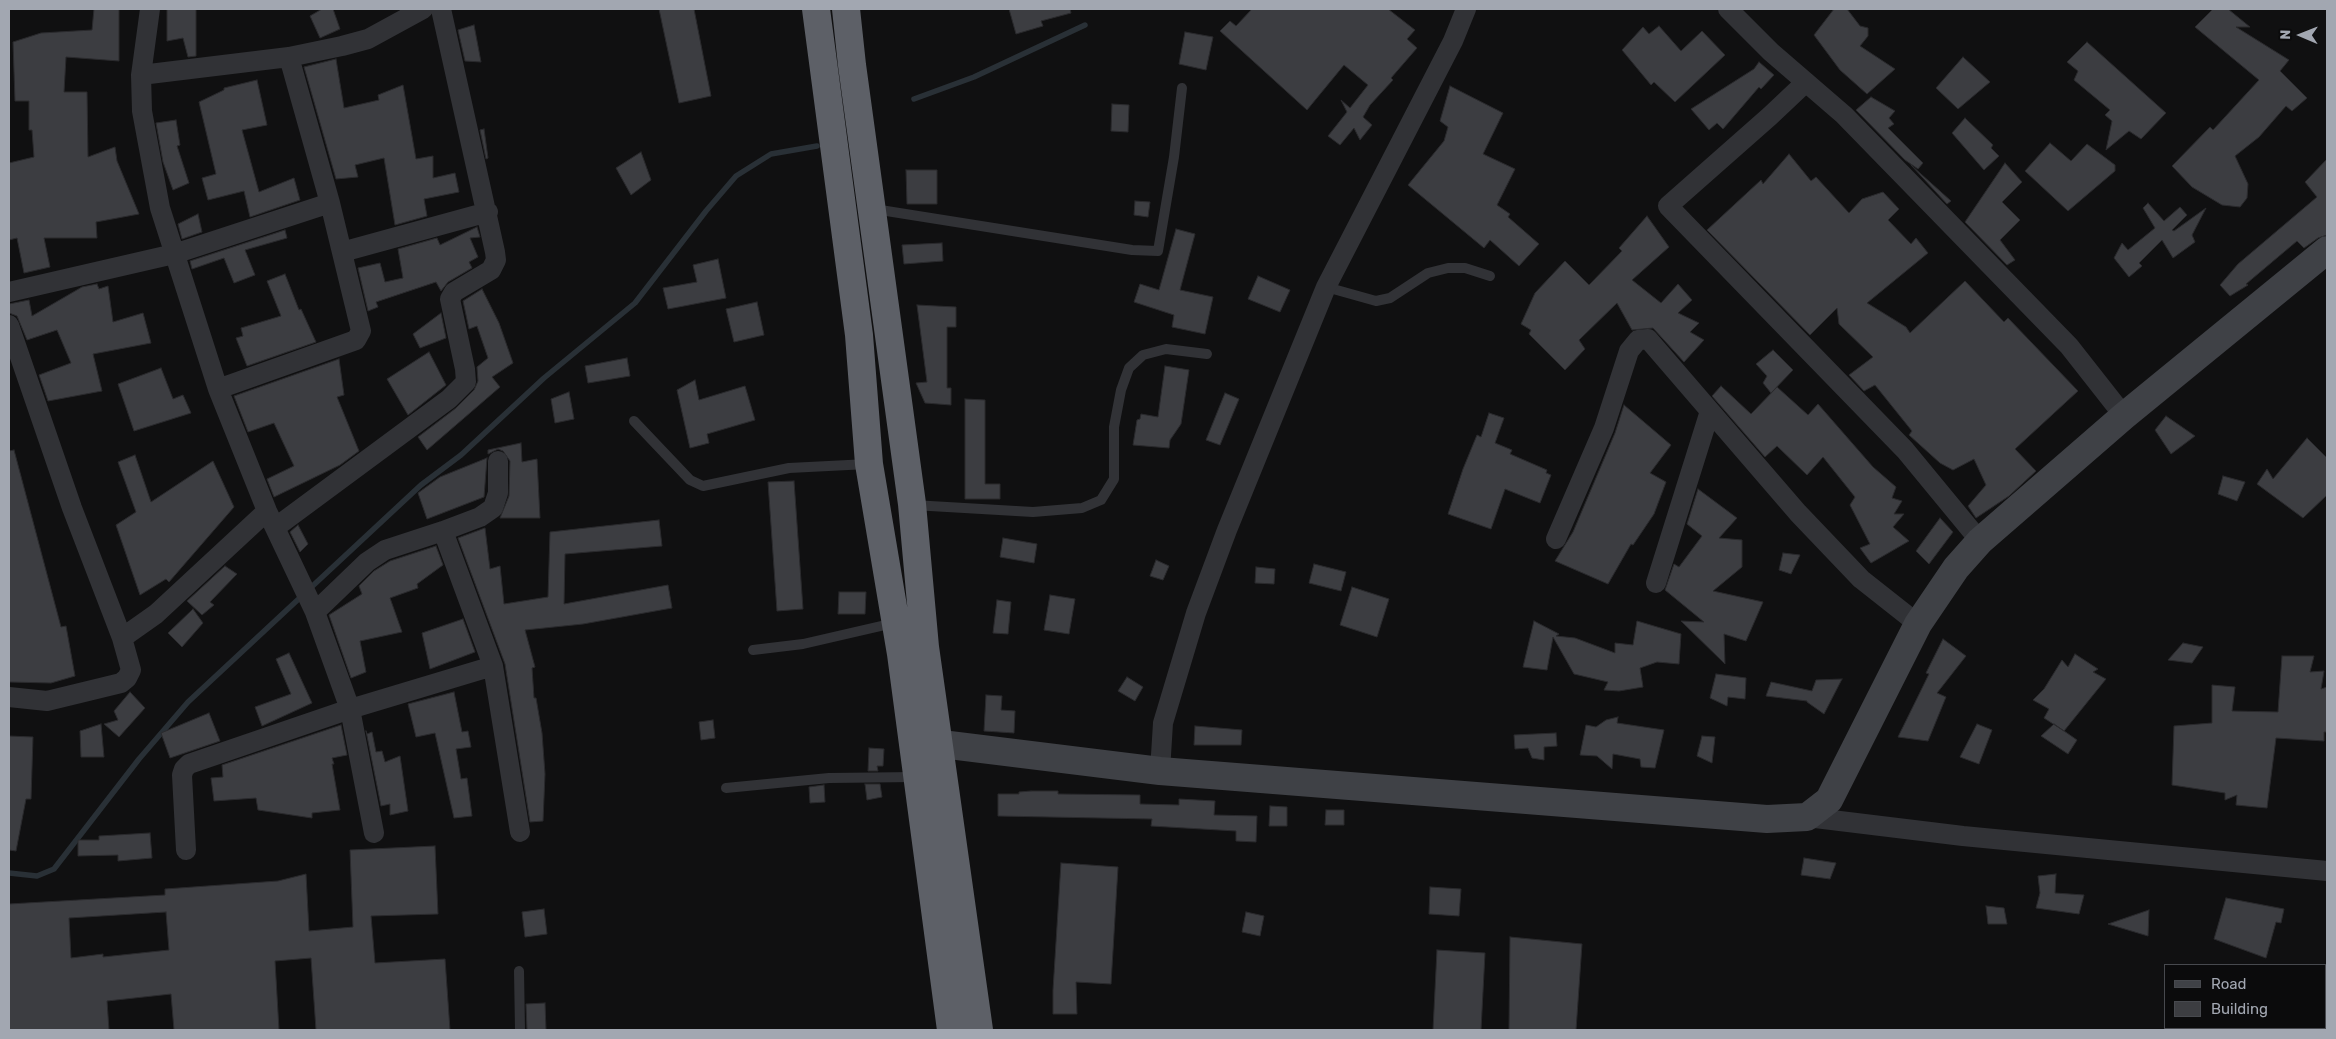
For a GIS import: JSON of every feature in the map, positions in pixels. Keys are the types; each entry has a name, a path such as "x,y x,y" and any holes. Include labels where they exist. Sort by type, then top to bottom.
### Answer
{"highway":[{"path":"816,9 859,335 869,464 912,740 951,1030"},
{"path":"846,9 912,504 925,647 979,1030"}],"main road":[{"path":"912,740 1160,771 1767,818 1807,817 1829,800 1918,624 1956,568 1980,541 2124,416 2327,250"}],"street":[{"path":"150,9 141,75 142,111 160,208 218,389 271,519 316,612 350,709 374,833"},
{"path":"141,75 289,57 368,39 423,9"},
{"path":"122,638 156,614 271,519 462,388 466,382 450,299 454,292 491,270 494,265 495,252 488,212 441,9"},
{"path":"1160,771 1163,723 1196,613 1227,530 1326,287 1453,41 1466,9"},
{"path":"1728,9 1771,52 1844,115 2069,346 2124,416"},
{"path":"218,389 356,340 361,330 330,203 289,57"},
{"path":"1806,82 1668,206 1905,450 1980,541"},
{"path":"9,292 174,254 330,203"},
{"path":"342,252 488,212"},
{"path":"9,325 72,508 122,638 130,670 127,678 121,683 47,701 9,697"},
{"path":"1556,539 1604,428 1629,352 1638,340 1648,339 1798,513 1862,579 1918,624"},
{"path":"1656,583 1710,411"},
{"path":"316,612 367,562 385,550 443,532 480,517 493,508 498,493 498,461"},
{"path":"443,532 493,666 520,832"},
{"path":"186,850 182,775 184,769 189,764 350,709 493,666"},
{"path":"1807,817 1963,836 2327,871"}],"lane":[{"path":"873,209 1132,250 1158,250 1174,157 1182,88"},
{"path":"1326,287 1376,301 1390,298 1428,273 1448,268 1465,268 1490,276"},
{"path":"912,504 1033,512 1082,508 1102,500 1114,479 1114,427 1121,390 1129,368 1143,355 1166,349 1207,354"},
{"path":"634,421 690,480 703,486 789,468 869,464"},
{"path":"753,650 803,644 895,623"},
{"path":"726,788 828,778 916,777"},
{"path":"519,971 520,1030"}],"building":[{"path":"94,9 119,9 119,61 66,57 64,92 87,92 88,157 115,147 117,161 139,214 96,222 97,238 44,238 50,267 24,273 17,238 9,240 9,163 34,157 32,130 29,130 29,101 15,101 13,42 41,33 92,30"},
{"path":"167,9 196,9 196,56 188,57 183,38 167,41"},
{"path":"322,9 333,9 340,29 320,38 310,16"},
{"path":"659,9 694,9 711,96 679,103"},
{"path":"1009,9 1070,9 1071,13 1041,21 1043,26 1016,34"},
{"path":"1252,9 1388,9 1415,30 1407,39 1417,48 1391,78 1393,80 1370,105 1363,117 1372,125 1360,140 1354,128 1340,145 1328,136 1347,112 1341,100 1350,108 1368,85 1344,65 1307,110 1220,31 1230,21 1236,26"},
{"path":"1834,9 1847,9 1860,26 1868,28 1868,36 1860,46 1895,69 1867,94 1840,70 1814,35"},
{"path":"2213,9 2228,9 2250,27 2236,27 2289,60 2280,71 2307,98 2292,111 2286,106 2259,137 2235,156 2248,184 2247,198 2240,207 2222,205 2192,187 2172,166 2210,127 2213,130 2259,80 2195,27"},
{"path":"474,25 481,62 465,61 458,30"},
{"path":"1659,26 1681,51 1702,31 1725,55 1675,102 1654,82 1651,85 1622,50 1643,27 1649,34"},
{"path":"1185,32 1213,37 1206,70 1179,64"},
{"path":"2087,42 2166,113 2141,139 2129,131 2106,150 2112,121 2105,115 2110,110 2074,80 2078,71 2067,62"},
{"path":"1963,57 1990,82 1958,109 1936,88"},
{"path":"336,59 344,108 379,100 378,95 403,85 416,159 433,156 433,178 455,173 459,192 424,199 427,216 395,225 384,158 355,165 358,177 336,179 304,67"},
{"path":"1759,62 1774,75 1761,89 1759,87 1723,129 1717,123 1709,130 1691,109 1754,69"},
{"path":"257,80 267,125 242,130 259,192 294,178 300,200 250,217 244,191 208,200 202,178 216,174 199,102 224,90 224,88"},
{"path":"1450,86 1503,113 1483,154 1515,169 1497,205 1510,214 1508,217 1539,244 1519,266 1490,240 1484,248 1408,185 1444,141 1448,127 1440,121"},
{"path":"1871,97 1895,111 1889,118 1894,124 1888,128 1923,163 1918,169 1905,160 1856,110"},
{"path":"1112,104 1129,105 1128,132 1111,131"},
{"path":"1965,118 1993,145 1991,148 1999,156 1984,170 1952,133"},
{"path":"176,120 180,145 177,146 189,183 173,190 163,162 156,123"},
{"path":"484,129 488,158 486,159 480,130"},
{"path":"2050,143 2071,161 2087,144 2115,165 2115,171 2068,211 2025,171"},
{"path":"641,152 651,180 631,195 616,168"},
{"path":"1789,154 1811,181 1816,177 1849,213 1862,199 1883,192 1899,209 1888,220 1911,244 1916,238 1928,253 1867,303 1906,327 1910,333 1965,281 2004,322 2008,318 2078,391 2015,449 2036,471 2009,496 1976,518 1968,506 1986,485 1974,459 1953,470 1940,463 1909,435 1912,431 1875,385 1864,391 1849,375 1873,357 1839,324 1837,308 1810,335 1707,230 1761,180 1763,184"},
{"path":"2327,159 2327,235 2318,238 2304,248 2297,241 2246,284 2248,285 2230,296 2220,285 2238,264 2317,197 2305,182"},
{"path":"2005,163 2022,182 2002,202 2020,220 2000,240 2015,260 2007,265 1965,222"},
{"path":"1911,165 1951,201 1947,204"},
{"path":"906,170 937,170 937,204 907,204"},
{"path":"1135,201 1150,202 1148,217 1134,215"},
{"path":"2148,203 2164,221 2180,207 2187,215 2172,230 2174,231 2206,208 2192,235 2195,242 2173,258 2162,240 2139,263 2142,266 2129,277 2114,258 2122,243 2128,250 2155,228 2143,208"},
{"path":"198,214 202,232 182,239 178,224"},
{"path":"1647,216 1669,247 1632,280 1661,303 1678,284 1692,300 1678,313 1699,323 1690,332 1704,340 1684,362 1653,328 1632,330 1617,303 1579,340 1585,349 1565,370 1529,334 1531,330 1521,324 1535,293 1565,261 1589,285 1622,251 1619,248"},
{"path":"477,227 480,237 470,238 478,257 469,262 472,268 448,282 441,291 436,282 376,302 378,307 368,311 358,268 380,263 385,282 403,278 398,249 437,238 440,245"},
{"path":"1176,229 1195,234 1180,290 1213,297 1205,334 1172,327 1174,315 1134,302 1140,284 1159,290"},
{"path":"285,230 287,238 245,250 255,275 234,283 224,258 192,269 190,261"},
{"path":"942,243 943,261 904,264 902,245"},
{"path":"718,259 726,298 668,309 663,288 697,282 693,265"},
{"path":"285,274 299,310 301,309 316,342 247,366 236,338 243,336 241,328 281,316 267,281"},
{"path":"1258,276 1290,290 1280,312 1248,299"},
{"path":"97,284 99,289 108,286 113,322 143,313 151,343 93,354 102,391 48,401 39,375 71,363 57,330 27,340 17,316 9,313 9,304 29,300 32,316 82,287"},
{"path":"482,289 499,323 513,363 492,377 500,387 427,450 418,437 456,408 474,390 478,381 477,367 488,358 477,326 469,329 463,301"},
{"path":"757,302 764,335 734,342 726,309"},
{"path":"917,305 956,307 956,327 947,327 947,388 951,388 951,405 925,403 916,383 927,382"},
{"path":"441,313 446,338 420,348 413,334"},
{"path":"1773,350 1793,370 1771,393 1763,383 1767,376 1756,364"},
{"path":"429,352 446,385 408,415 387,379"},
{"path":"627,358 630,376 588,383 585,366"},
{"path":"339,359 344,395 337,397 359,451 340,465 274,497 267,479 294,466 274,423 248,432 234,396"},
{"path":"1165,366 1189,370 1181,424 1170,440 1169,448 1133,445 1137,420 1140,419 1141,414 1158,417"},
{"path":"161,368 173,399 183,395 191,413 134,431 118,384"},
{"path":"695,380 699,400 745,386 755,420 707,434 709,443 690,448 677,390"},
{"path":"1721,386 1751,414 1777,387 1808,415 1818,404 1873,467 1896,487 1892,498 1902,501 1894,514 1904,514 1893,527 1909,541 1871,563 1860,548 1870,544 1850,505 1855,497 1823,457 1807,475 1777,446 1765,457 1712,396"},
{"path":"569,392 574,419 555,423 551,399"},
{"path":"1225,393 1239,399 1220,445 1206,440"},
{"path":"965,399 985,400 985,484 1000,484 1000,499 965,499"},
{"path":"1624,405 1671,445 1650,473 1666,482 1654,514 1633,545 1631,544 1608,584 1555,561 1573,532 1615,433"},
{"path":"1489,413 1504,418 1495,443 1512,450 1510,454 1547,470 1546,473 1551,475 1540,503 1505,489 1491,529 1448,514 1463,469 1477,435 1481,437"},
{"path":"2166,416 2195,436 2171,454 2155,430"},
{"path":"2307,438 2327,458 2327,495 2303,518 2257,484 2267,469 2273,479"},
{"path":"521,443 522,462 537,459 540,518 500,518 509,496 510,461 503,451 498,449 488,454 488,450"},
{"path":"14,450 61,627 66,626 75,676 51,683 9,682 9,451"},
{"path":"135,455 151,502 213,461 234,507 169,582 166,579 140,595 116,525 136,512 118,462"},
{"path":"487,458 484,497 427,519 418,493 440,477"},
{"path":"2223,476 2245,482 2237,501 2218,494"},
{"path":"794,481 803,609 777,611 768,482"},
{"path":"1698,489 1737,518 1719,538 1742,540 1742,567 1713,591 1763,602 1746,641 1724,634 1725,664 1681,621 1704,622 1665,590 1674,564 1679,567 1702,536 1687,524"},
{"path":"1940,518 1953,532 1929,564 1916,551"},
{"path":"659,520 662,546 565,554 564,604 668,585 672,608 583,624 525,630 535,667 532,668 534,698 536,698 542,733 545,774 543,821 530,822 505,664 458,538 485,528 490,569 500,566 504,604 548,597 550,532"},
{"path":"298,525 308,544 300,552 290,532"},
{"path":"1003,538 1037,544 1034,563 1000,557"},
{"path":"436,546 443,565 417,584 418,588 390,598 402,632 360,641 366,672 351,678 329,615 362,594 359,586 374,571 390,561"},
{"path":"1783,553 1800,555 1791,574 1779,570"},
{"path":"1156,560 1169,566 1163,580 1150,576"},
{"path":"1314,564 1346,572 1341,591 1309,583"},
{"path":"225,566 237,574 210,602 214,605 202,615 187,601"},
{"path":"1256,567 1275,569 1274,584 1255,583"},
{"path":"1352,587 1389,599 1377,637 1340,625"},
{"path":"839,592 866,592 865,614 838,614"},
{"path":"1050,595 1075,599 1069,634 1044,630"},
{"path":"997,600 1011,602 1008,634 993,633"},
{"path":"193,609 203,623 182,647 168,633"},
{"path":"463,619 475,652 430,669 422,633"},
{"path":"1534,621 1559,634 1556,636 1575,638 1615,653 1615,643 1633,645 1637,621 1681,634 1679,664 1657,662 1640,668 1643,687 1619,691 1604,690 1608,682 1574,674 1553,637 1547,670 1523,667"},
{"path":"1943,639 1966,656 1937,693 1946,697 1928,741 1898,737 1929,674 1926,673"},
{"path":"2183,643 2203,647 2192,663 2168,660"},
{"path":"289,653 312,703 262,726 255,707 291,694 276,659"},
{"path":"2075,654 2098,669 2093,672 2106,679 2064,731 2044,718 2049,709 2033,700 2044,689 2062,660 2068,667"},
{"path":"2282,656 2314,656 2310,672 2324,671 2321,689 2327,687 2327,732 2324,732 2324,741 2276,738 2267,808 2236,805 2237,795 2225,800 2225,793 2172,785 2174,726 2212,723 2212,685 2235,687 2232,711 2278,712"},
{"path":"1716,674 1746,678 1745,699 1728,697 1727,706 1710,698"},
{"path":"1127,677 1143,687 1135,701 1118,691"},
{"path":"1842,679 1824,714 1807,701 1766,696 1771,682 1812,691 1816,680"},
{"path":"130,692 145,708 119,737 104,724 118,720 114,711"},
{"path":"454,692 462,732 468,731 471,747 456,749 461,779 467,778 472,816 454,818 435,733 416,737 408,704"},
{"path":"986,695 1002,696 1001,710 1015,711 1014,733 984,731"},
{"path":"209,713 220,741 170,758 161,733"},
{"path":"1618,717 1617,723 1664,730 1655,768 1641,767 1640,759 1613,754 1612,769 1597,756 1580,755 1586,725 1596,727 1606,720"},
{"path":"713,720 715,738 701,740 699,722"},
{"path":"101,724 104,757 81,757 80,731"},
{"path":"1977,724 1992,730 1979,764 1960,757"},
{"path":"2054,724 2077,740 2068,754 2041,736"},
{"path":"341,725 347,755 332,758 340,810 312,813 312,818 258,810 256,798 214,801 211,778 223,777 222,765"},
{"path":"1195,726 1242,730 1241,745 1194,745"},
{"path":"366,731 367,734 372,732 376,752 382,751 385,762 400,756 408,811 390,815 390,804 381,806"},
{"path":"1556,733 1557,746 1544,747 1544,760 1532,758 1528,748 1515,749 1514,735"},
{"path":"9,736 33,737 31,799 26,799 16,851 9,850"},
{"path":"1702,736 1715,737 1712,763 1697,756"},
{"path":"869,748 884,749 883,766 877,766 878,771 868,771"},
{"path":"865,784 880,784 882,797 867,800"},
{"path":"824,785 825,802 810,803 809,787"},
{"path":"1058,791 1058,794 1140,795 1140,804 1179,805 1179,799 1215,801 1214,815 1257,816 1256,842 1236,841 1236,831 1151,826 1152,819 998,816 998,794 1019,794 1019,792"},
{"path":"1270,806 1287,807 1287,826 1269,826"},
{"path":"1326,810 1344,810 1344,825 1325,825"},
{"path":"150,833 152,858 118,861 118,855 78,856 78,840 99,840 99,836"},
{"path":"435,846 438,914 371,916 375,963 445,959 450,1030 316,1030 311,958 275,961 279,1030 174,1030 171,994 107,1001 109,1030 9,1030 9,904 165,895 165,889 278,881 306,874 309,931 353,927 350,850","holes":["166,912 169,950 103,957 103,954 71,958 69,918"]},
{"path":"1804,858 1836,863 1830,879 1801,875"},
{"path":"1061,863 1118,867 1111,984 1076,982 1077,1014 1053,1014"},
{"path":"2056,874 2055,893 2084,895 2079,914 2036,908 2040,893 2038,876"},
{"path":"1430,887 1461,889 1459,916 1429,914"},
{"path":"2226,898 2284,909 2281,923 2276,922 2266,958 2214,939"},
{"path":"1986,906 2004,908 2007,924 1988,924"},
{"path":"544,909 547,934 525,937 522,912"},
{"path":"2149,910 2148,936 2108,924"},
{"path":"1246,912 1264,916 1260,936 1242,932"},
{"path":"1510,937 1582,944 1576,1030 1509,1030"},
{"path":"1437,950 1485,953 1481,1030 1433,1030"},
{"path":"545,1003 546,1030 527,1030 526,1004"}],"waterway":[{"path":"914,99 974,77 1085,25"},
{"path":"9,873 37,876 54,869 139,759 188,702 421,485 461,455 544,378 635,303 706,211 736,176 771,154 817,146"}]}
